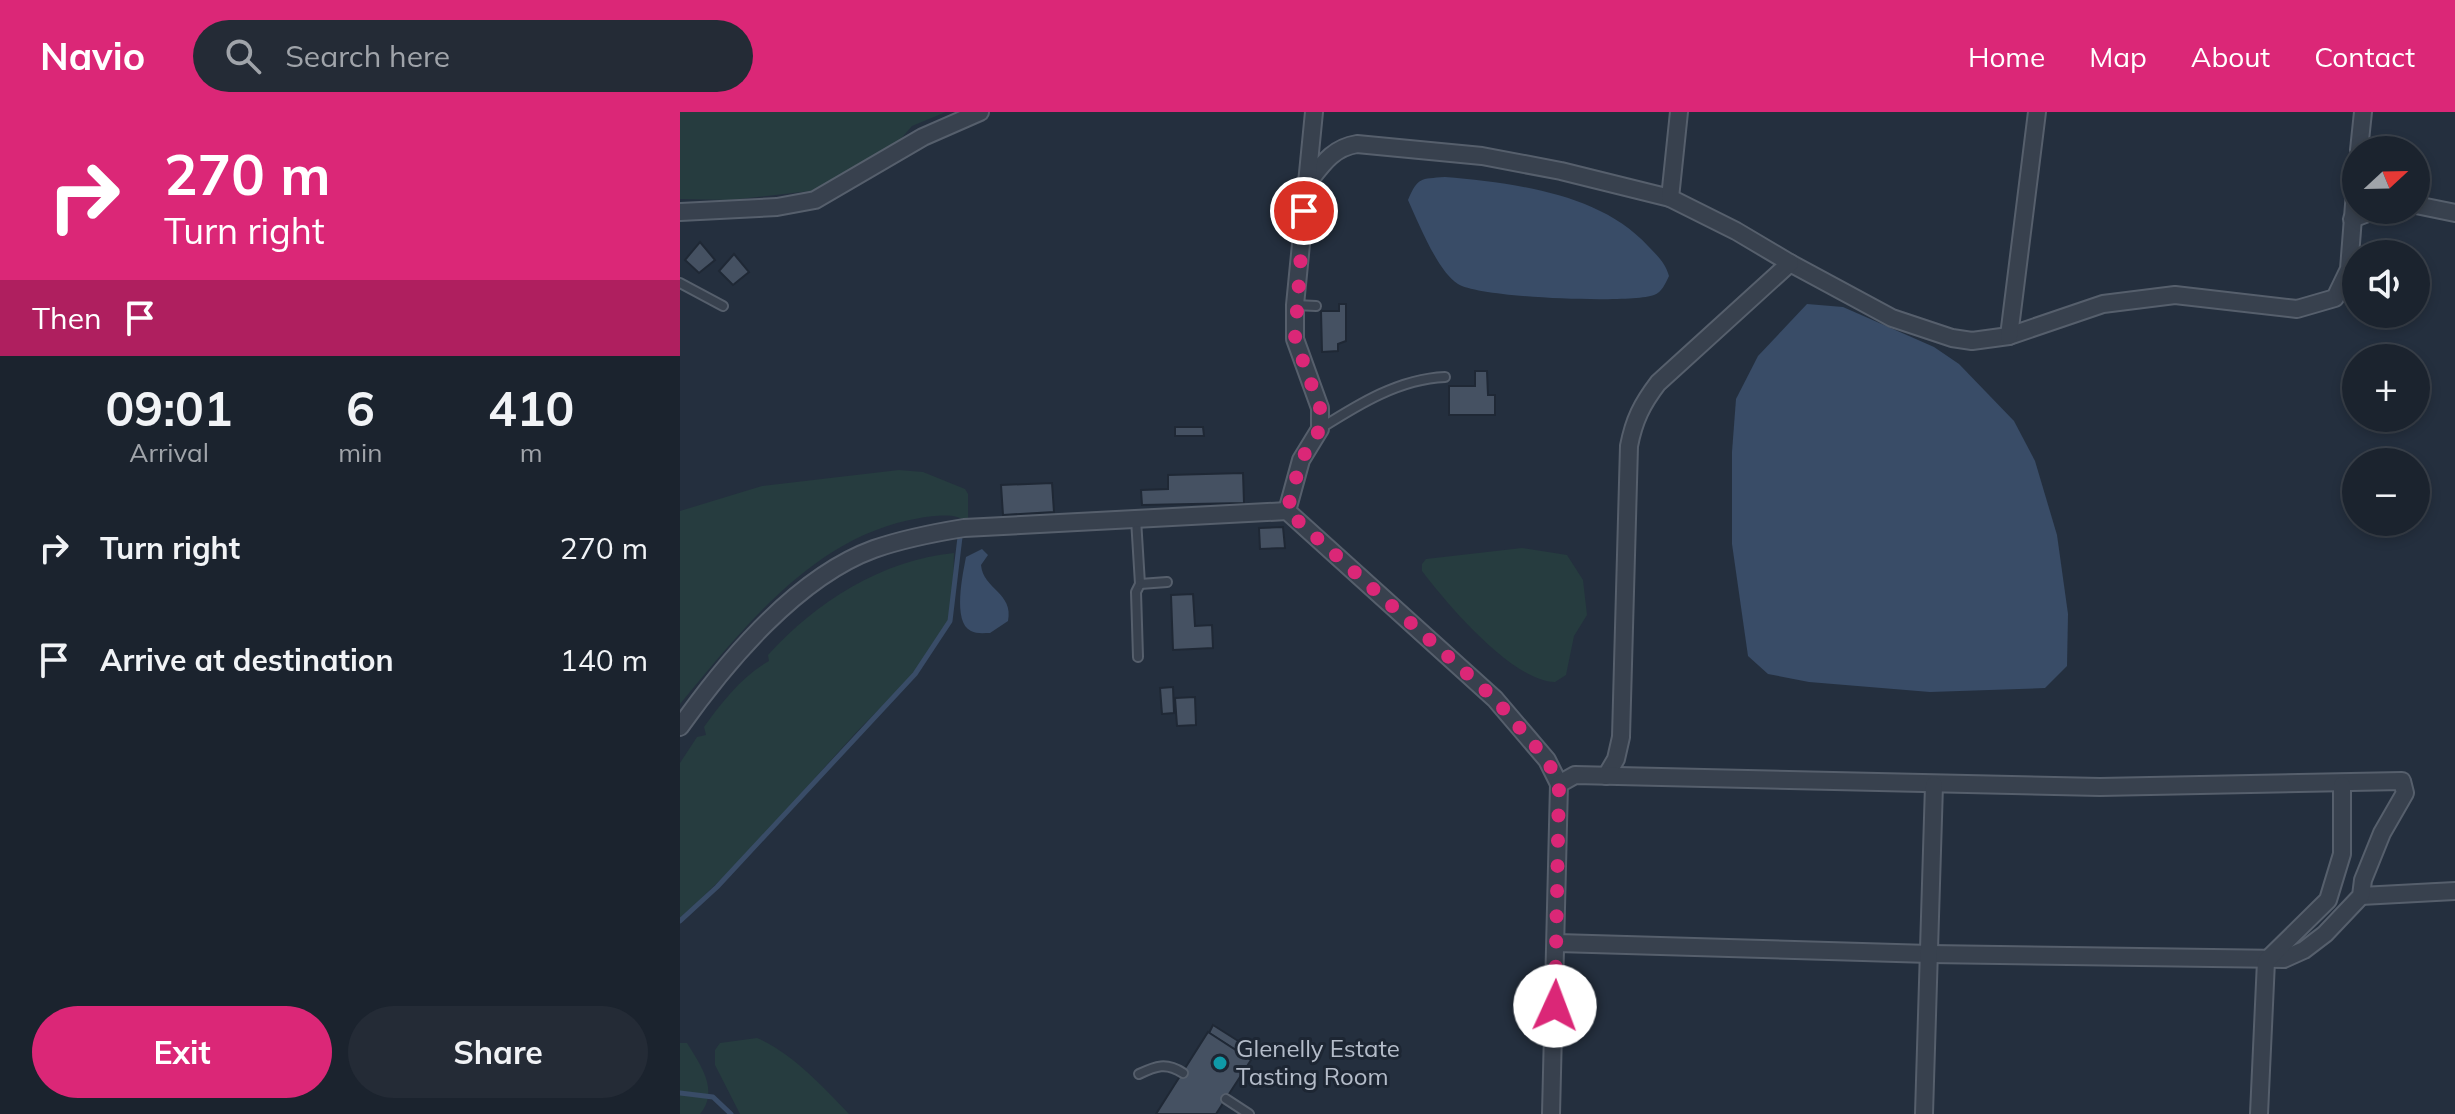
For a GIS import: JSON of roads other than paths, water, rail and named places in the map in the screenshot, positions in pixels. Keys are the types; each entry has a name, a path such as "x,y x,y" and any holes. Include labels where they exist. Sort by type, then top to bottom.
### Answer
{"street":[{"path":"680,212 777,207 815,200 923,137 980,112"},
{"path":"1287,511 1301,460 1320,429 1320,408 1295,339 1295,305 1314,112"},
{"path":"1670,198 1679,112"},
{"path":"2009,336 2037,112"},
{"path":"2360,136 2363,112"},
{"path":"1312,132 1342,146"},
{"path":"1306,185 1329,156 1342,146 1357,144 1482,156 1561,171 1670,198 1892,318 1952,338 1972,341 2009,336 2103,304 2175,295 2297,309 2335,298 2349,269 2352,224"},
{"path":"2430,208 2455,213"},
{"path":"1606,776 1616,759 1621,737 1629,446 1634,422 1641,404 1658,383 1790,263"},
{"path":"680,727 704,693 745,646 797,597 830,572 871,550 919,536 964,528 1287,511 1495,699 1547,760 1559,784 1558,943 1551,1114"},
{"path":"1558,943 1930,954 2284,959 2304,950 2333,926 2361,896 2363,880 2382,833 2405,793 2402,781 2342,785 1934,785 1575,775 1559,784"},
{"path":"1924,1114 1934,785"},
{"path":"2259,1114 2266,961 2328,900 2342,854 2342,785"},
{"path":"2361,896 2455,891"}],"lane":[{"path":"680,283 723,306"},
{"path":"1295,305 1316,306"},
{"path":"1320,429 1349,410 1402,385 1425,378 1445,377"},
{"path":"1136,519 1140,584 1136,592 1138,657"},
{"path":"1140,584 1167,582"},
{"path":"1139,1074 1159,1065 1173,1067 1183,1073"},
{"path":"1226,1099 1249,1114"}],"water":[{"path":"1445,177 1526,187 1581,202 1628,228 1658,256 1669,276 1654,295 1616,299 1523,296 1471,289 1458,284 1436,258 1408,200 1421,181"},
{"path":"1807,304 1843,307 1934,347 1959,364 2014,421 2035,461 2057,535 2068,614 2067,666 2045,688 1930,692 1809,682 1768,674 1748,656 1732,544 1732,452 1736,399 1758,356"},
{"path":"982,549 988,555 981,565 983,573 1003,597 1009,612 1008,621 990,633 978,633 965,626 960,608 966,557"}],"waterway":[{"path":"680,921 717,887 915,674 950,621 960,537"},
{"path":"680,1093 713,1097 731,1114"}],"place":[{"name":"Glenelly Estate Tasting Room","path":"1220,1063"}]}
